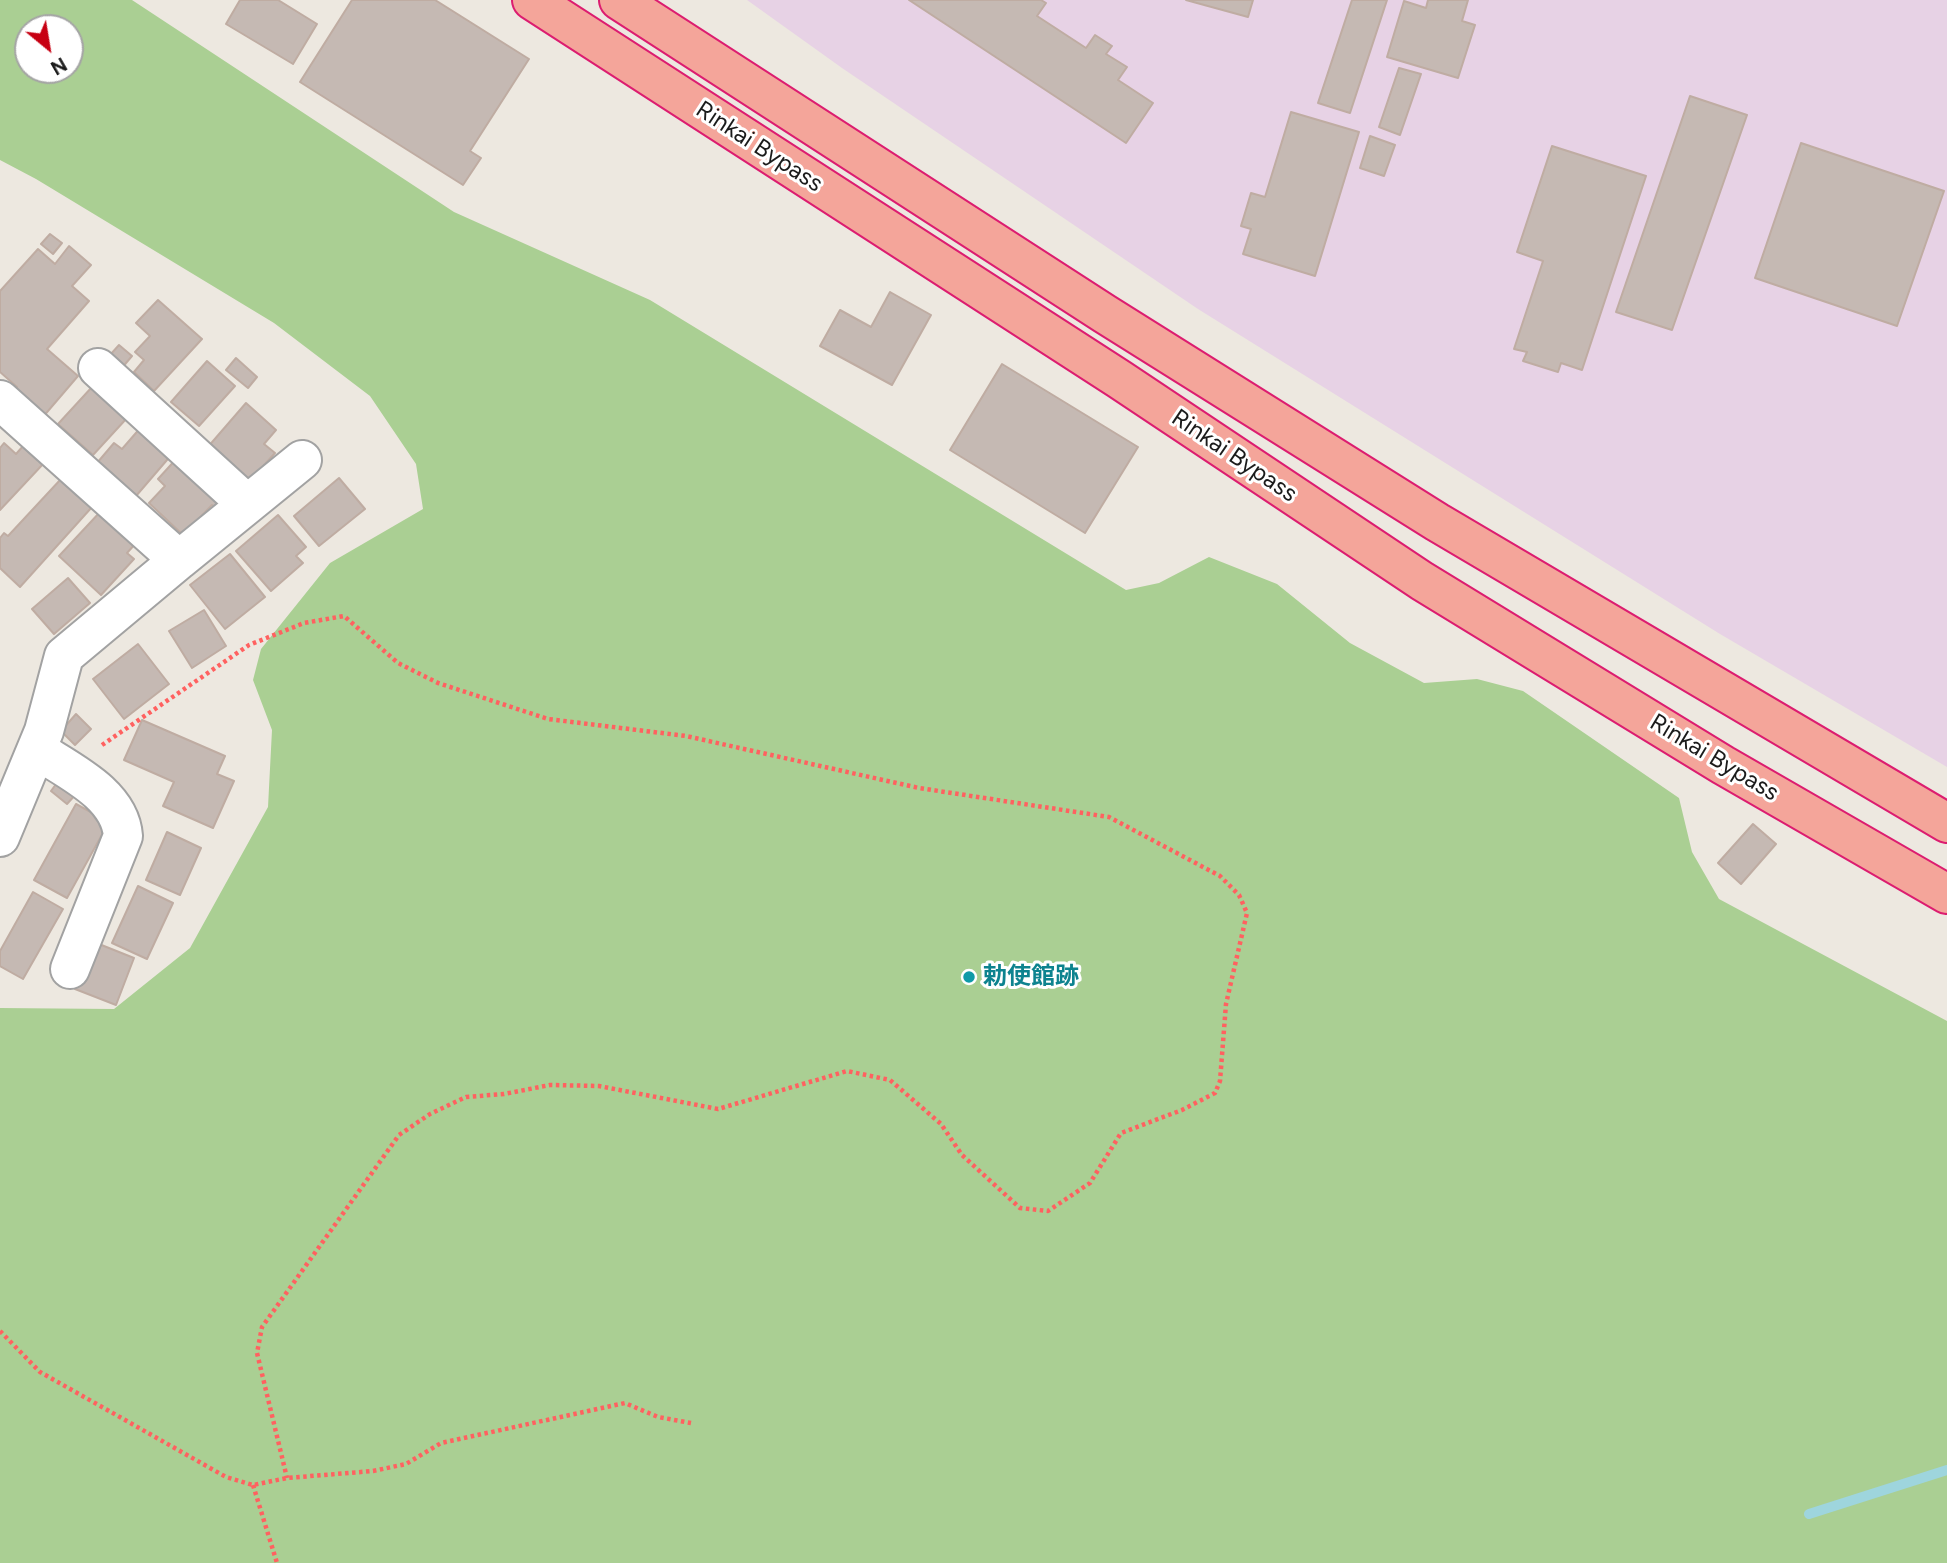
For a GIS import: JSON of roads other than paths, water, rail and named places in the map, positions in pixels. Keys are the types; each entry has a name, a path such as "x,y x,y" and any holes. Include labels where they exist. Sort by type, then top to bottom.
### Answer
{"highway":[{"name":"Rinkai Bypass","path":"532,0 1119,379 1422,581 1723,765 1947,894"},
{"name":"Rinkai Bypass","path":"619,0 1105,314 1437,522 1947,823"}],"street":[{"path":"97,368 247,504"},
{"path":"0,400 179,560"},
{"path":"0,836 52,760 64,656 302,460"},
{"path":"52,760 88,782 117,811 122,821 123,836 70,969"}],"waterway":[{"path":"1809,1514 1947,1470"}],"place":[{"name":"勅使館跡","path":"969,977"}]}
